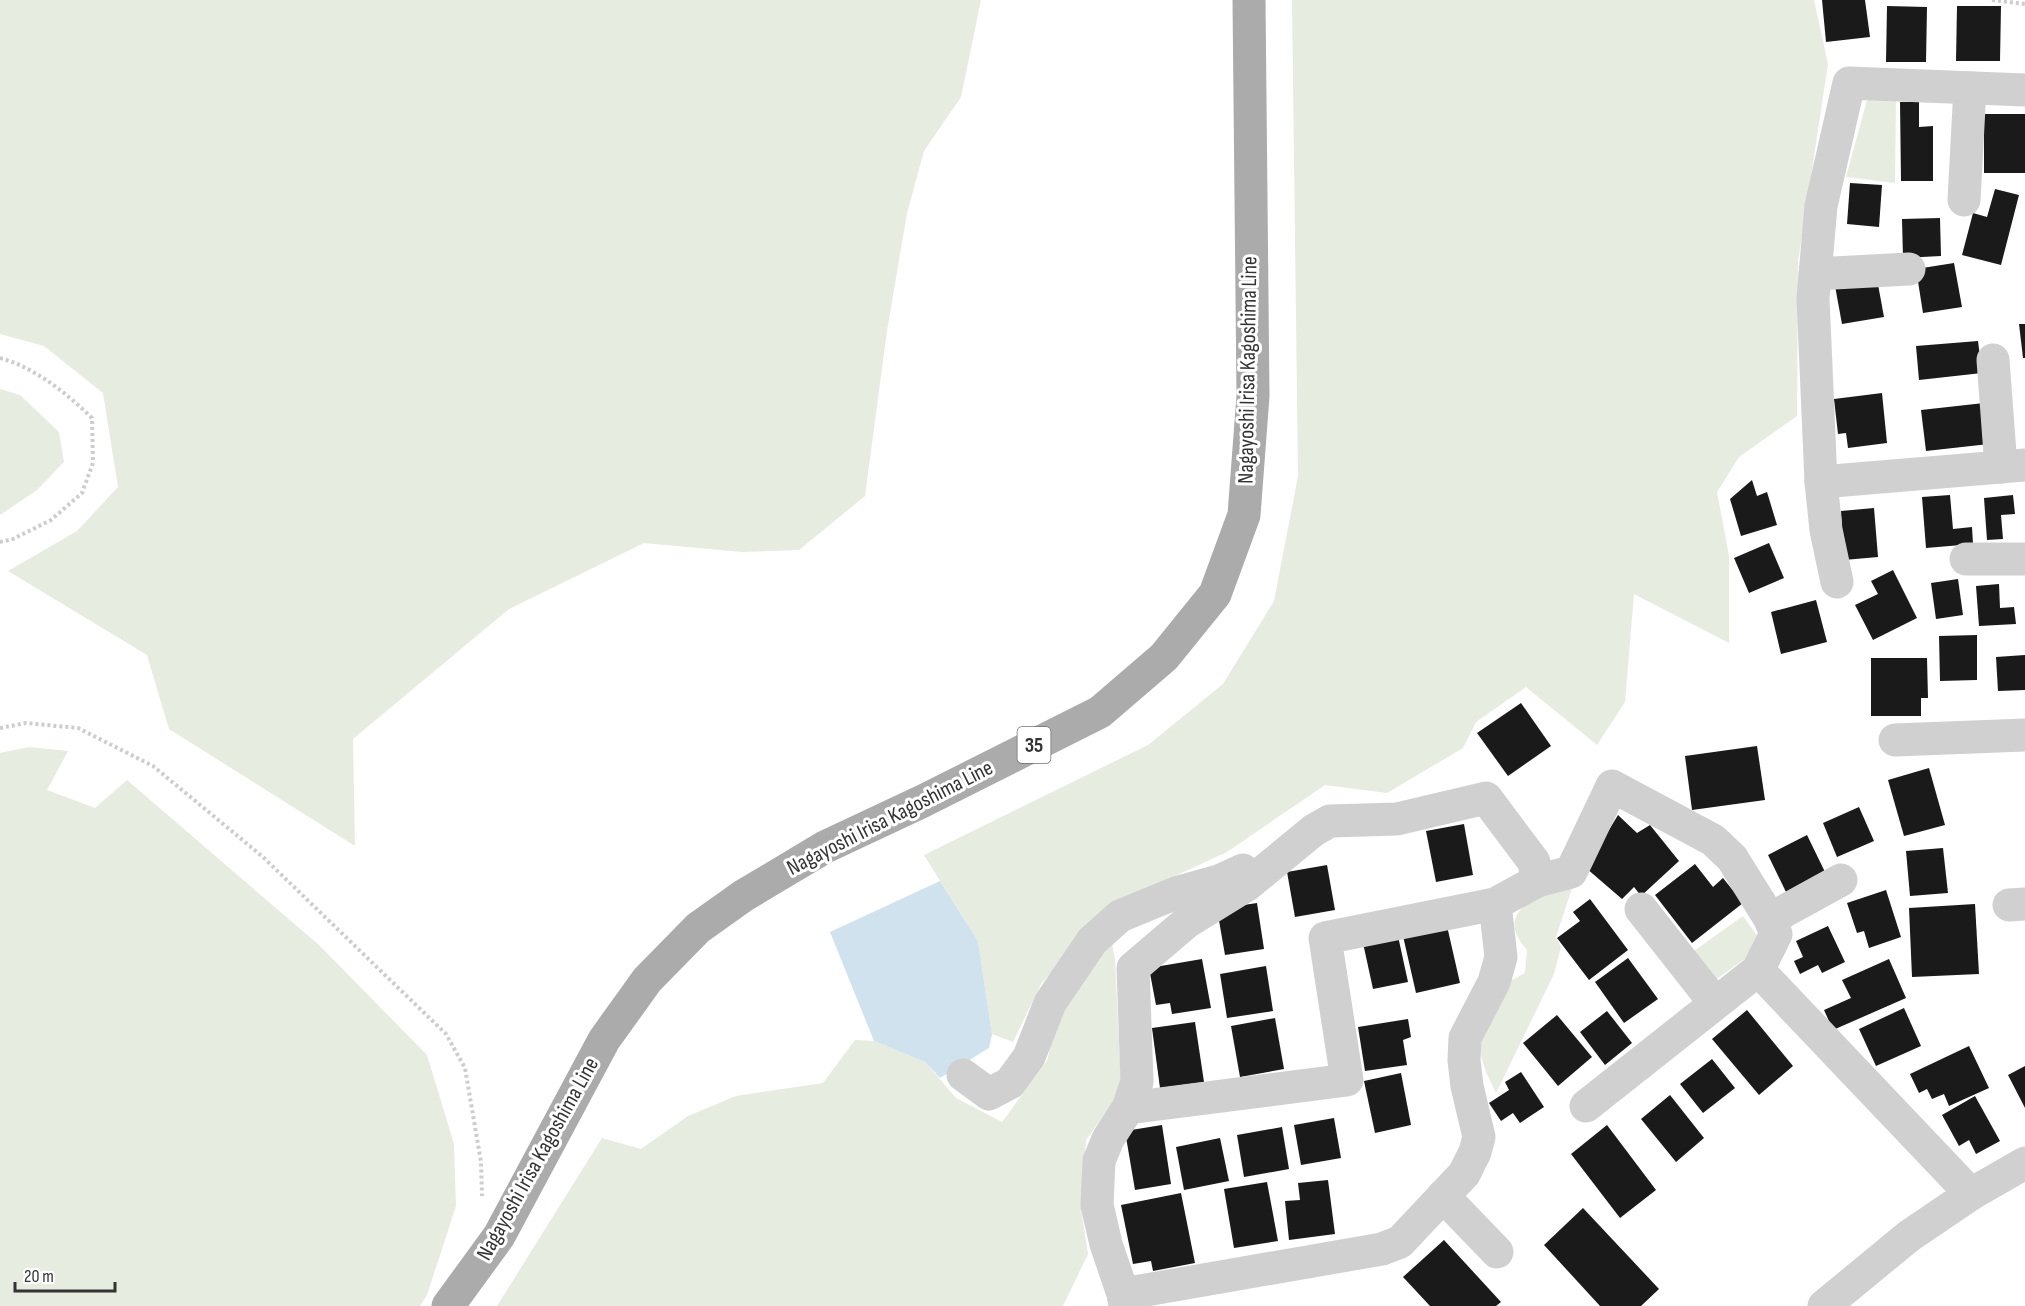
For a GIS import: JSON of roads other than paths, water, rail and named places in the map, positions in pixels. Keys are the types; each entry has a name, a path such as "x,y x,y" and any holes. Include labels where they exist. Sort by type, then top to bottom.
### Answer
{"main road":[{"name":"Nagayoshi Irisa Kagoshima Line","path":"448,1306 499,1236 604,1040 648,980 698,928 743,896 825,847 923,801 1100,711 1164,657 1215,594 1244,514 1252,396 1249,0"}],"street":[{"path":"1837,582 1826,530 1821,482 1813,298 1821,206 1849,83 2025,90"},
{"path":"1964,200 1970,88"},
{"path":"1815,274 1909,269"},
{"path":"1821,482 2013,466 1993,360"},
{"path":"1966,559 2025,559"},
{"path":"1895,740 2025,735"},
{"path":"1128,1108 1347,1080 1325,938 1496,904 1537,881 1571,872 1612,786 1713,840 1732,858 1770,919 1776,934 1758,970 1586,1106"},
{"path":"1496,904 1502,957 1494,982 1466,1038 1467,1086 1479,1137 1475,1152 1464,1174 1400,1242 1382,1249 1124,1300 1106,1244 1097,1205 1099,1161 1108,1139 1128,1108 1137,1082 1133,968 1187,922 1247,885 1314,830 1330,821 1397,819 1486,798 1534,862 1537,881"},
{"path":"963,1075 989,1094 1010,1083 1029,1057 1050,1003 1092,941 1120,916 1176,893 1219,881 1291,849"},
{"path":"1770,919 1840,880"},
{"path":"1641,909 1715,1004"},
{"path":"1758,970 1971,1194"},
{"path":"1824,1306 1909,1236 1971,1194 2025,1163"},
{"path":"1443,1196 1497,1252"}],"water":[{"path":"940,881 978,941 992,1034 989,1048 940,1078 925,1062 874,1041 830,932"}]}
